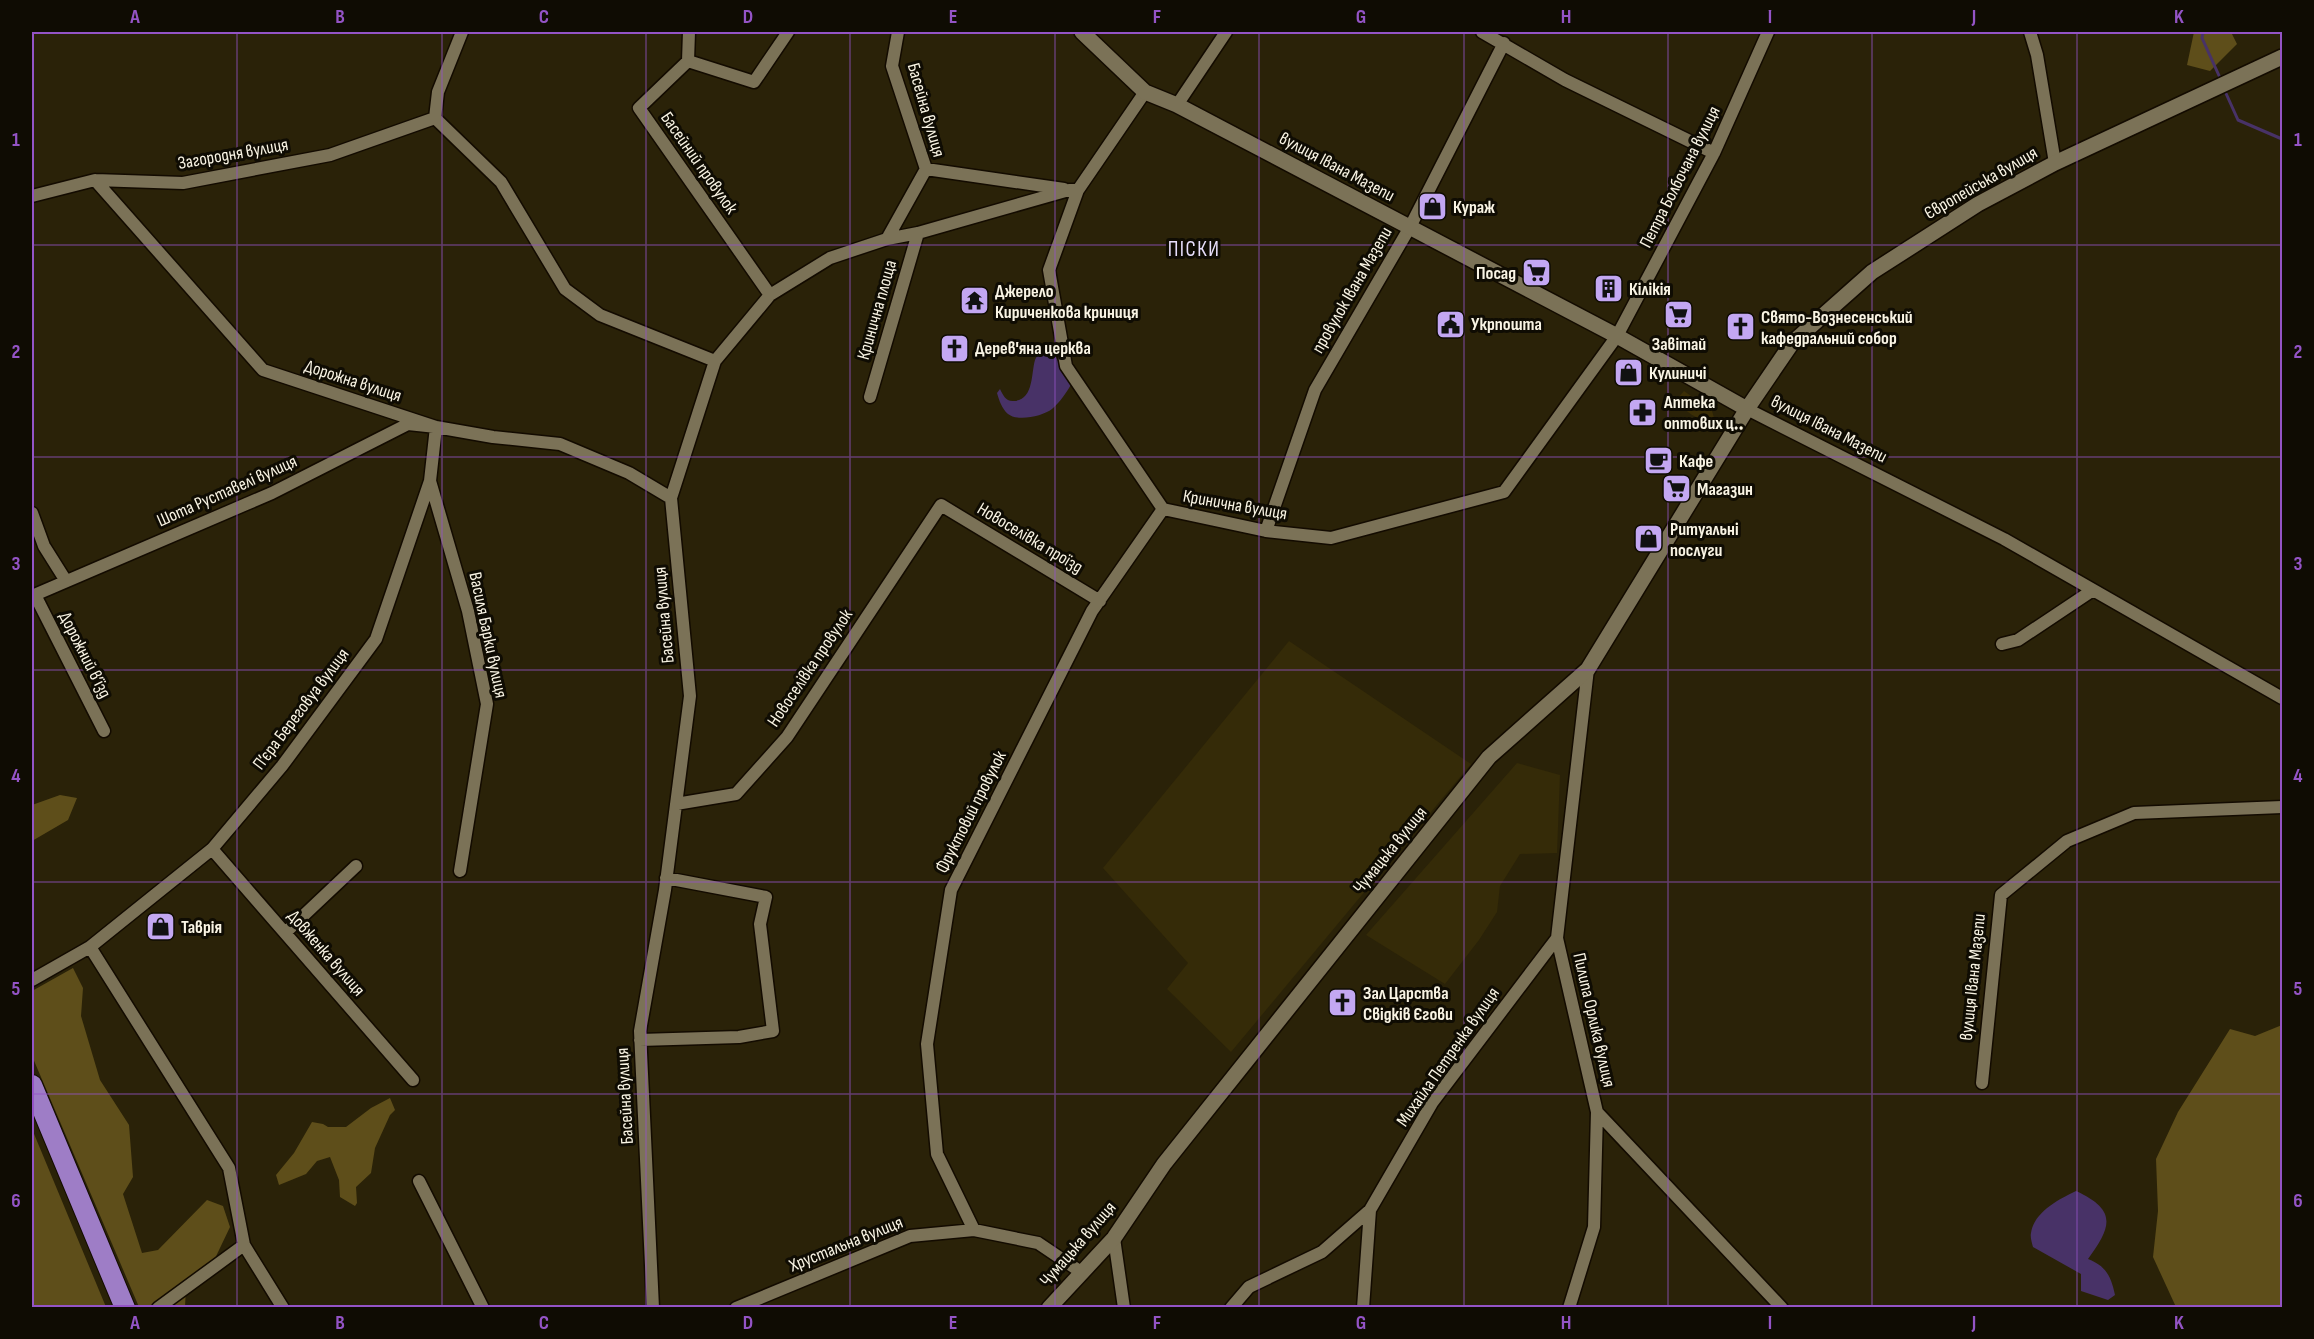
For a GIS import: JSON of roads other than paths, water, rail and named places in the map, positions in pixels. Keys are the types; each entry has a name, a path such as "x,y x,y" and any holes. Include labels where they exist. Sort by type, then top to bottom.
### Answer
{"highway":[{"path":"32,1084 125,1308"}],"street":[{"path":"462,32 438,92 435,118 501,182 565,289 600,315 715,361"},
{"path":"689,32 688,61 754,82 788,32"},
{"name":"Басейна вулиця","path":"653,1308 640,1031 666,878 690,696 671,498 715,361 770,295 830,258 887,239 926,169 892,66 898,32"},
{"name":"вулиця Івана Мазепи","path":"1082,32 1145,92 1177,105 1617,336 1747,409 2004,539 2283,698"},
{"path":"1177,105 1226,32"},
{"path":"1482,32 1565,80 1714,153"},
{"name":"Петра Болбочана вулиця","path":"1617,336 1714,153 1768,32"},
{"path":"2030,32 2037,55 2055,163"},
{"name":"провулок Івана Мазепи","path":"1266,531 1315,390 1410,227 1504,43"},
{"name":"Європейська вулиця","path":"1747,409 1792,343 1872,272 1978,204 2055,163 2283,57"},
{"name":"Басейний провулок","path":"688,61 639,108 770,295"},
{"name":"Кринична вулиця","path":"1145,92 1073,190 1049,270 1066,366 1163,509 1266,531 1331,538 1504,492 1617,336"},
{"name":"Загородня вулиця","path":"32,196 95,180 183,183 330,155 435,118"},
{"path":"926,169 1073,190"},
{"name":"Дорожна вулиця","path":"95,180 263,370 436,427 493,437 560,444 629,473 671,498"},
{"name":"Кринична площа","path":"887,239 918,233 1073,190"},
{"name":"Кринична площа","path":"870,397 918,233"},
{"name":"Чумацька вулиця","path":"1049,1308 1114,1238 1164,1164 1489,757 1588,669 1747,409"},
{"name":"Шота Руставелі вулиця","path":"33,596 272,492 408,424 436,427"},
{"name":"П’єра Береговуа вулиця","path":"32,980 90,947 212,849 282,766 376,639 430,481 436,427"},
{"name":"Василя Барки вулиця","path":"430,481 468,610 487,704 460,871"},
{"name":"Новоселівка провулок","path":"676,804 736,794 744,786 787,737 941,505"},
{"name":"Новоселівка проїзд","path":"941,505 1100,601"},
{"name":"Фруктовий провулок","path":"974,1230 937,1154 927,1044 951,890 1092,611 1163,509"},
{"path":"32,513 44,546 66,581"},
{"path":"2002,644 2018,640 2093,590"},
{"name":"Дорожний в’їзд","path":"33,596 104,731"},
{"name":"Пилипа Орлика вулиця","path":"1588,669 1557,938 1597,1112 1782,1308"},
{"name":"вулиця Івана Мазепи","path":"1982,1083 2001,895 2067,841 2134,813 2283,807"},
{"name":"Довженка вулиця","path":"212,849 413,1080"},
{"path":"285,933 357,866"},
{"path":"640,1040 739,1037 773,1031 760,924 766,897 666,878"},
{"name":"Михайла Петренка вулиця","path":"1363,1308 1370,1210 1432,1103 1557,938"},
{"path":"90,947 229,1168 244,1245 284,1308"},
{"path":"1569,1308 1594,1227 1597,1112"},
{"path":"419,1181 483,1308"},
{"path":"1231,1308 1249,1287 1322,1252 1370,1210"},
{"name":"Хрустальна вулиця","path":"736,1308 910,1236 974,1230 1038,1243 1081,1272"},
{"path":"1114,1238 1124,1308"},
{"path":"158,1308 244,1245"}],"waterway":[{"path":"2203,32 2202,38 2221,80"},
{"path":"2224,89 2238,120 2282,139"}],"place":[{"name":"Кураж","path":"1432,207"},
{"name":"Посад","path":"1537,273"},
{"name":"Кілікія","path":"1608,289"},
{"name":"Джерело Кириченкова криниця","path":"974,301"},
{"name":"Завітай","path":"1679,315"},
{"name":"Укрпошта","path":"1450,324"},
{"name":"Свято-Вознесенський кафедральний собор","path":"1740,327"},
{"name":"Дерев'яна церква","path":"954,348"},
{"name":"Кулиничі","path":"1628,373"},
{"name":"Аптека оптових ц‥","path":"1643,412"},
{"name":"Кафе","path":"1658,461"},
{"name":"Магазин","path":"1676,489"},
{"name":"Ритуальні послуги","path":"1649,539"},
{"name":"Таврiя","path":"160,927"},
{"name":"Зал Царства Свідків Єгови","path":"1342,1003"}],"district":[{"name":"ПІСКИ","path":"1194,249"}]}
